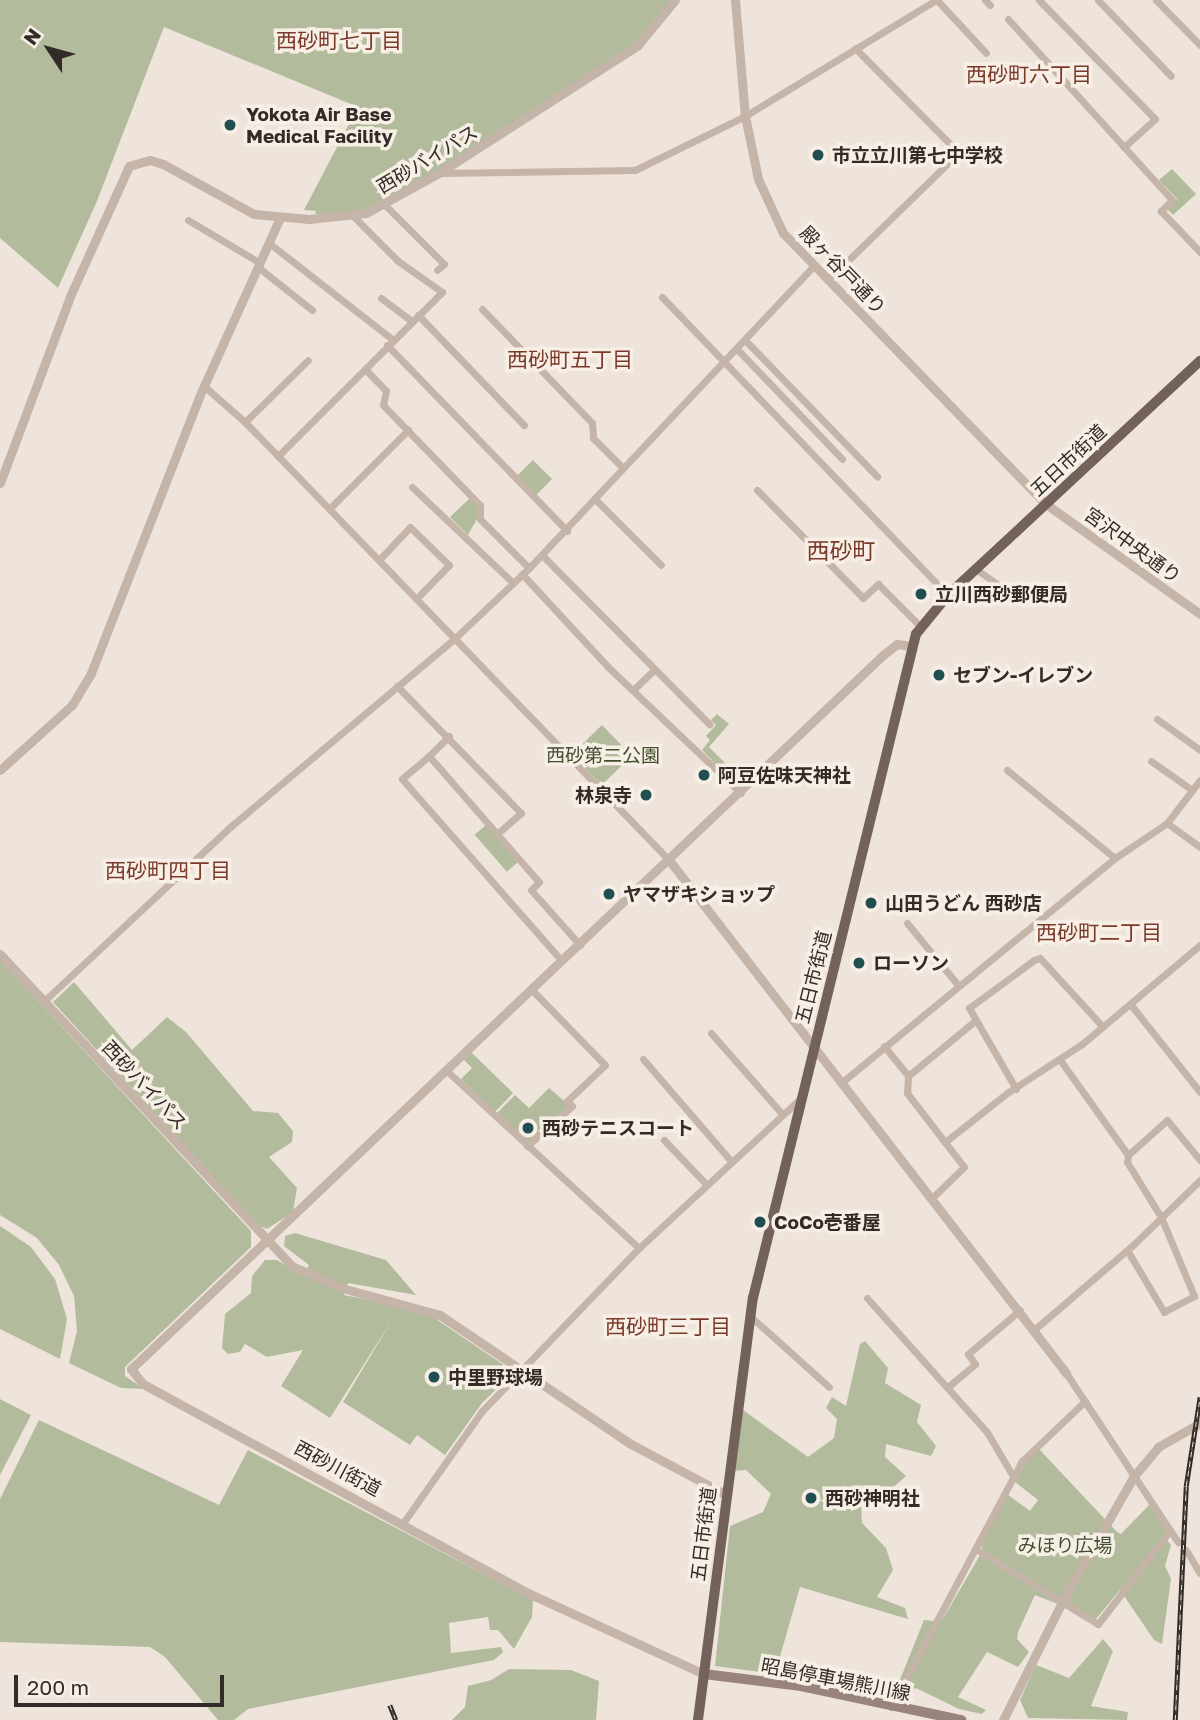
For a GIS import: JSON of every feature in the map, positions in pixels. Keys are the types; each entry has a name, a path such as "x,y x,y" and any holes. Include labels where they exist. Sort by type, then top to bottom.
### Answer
{"main road":[{"name":"五日市街道","path":"698,1720 750,1315 912,646 920,626 948,595 1200,361"},
{"name":"昭島停車場熊川線","path":"704,1674 801,1686 961,1720"}],"street":[{"name":"西砂バイパス","path":"0,483 71,294 129,166 150,160 163,164 243,209 280,218 351,214 385,205 638,46 675,0"},
{"name":"殿ヶ谷戸通り","path":"735,0 745,116 765,198 783,233 1046,503"},
{"path":"439,173 635,170 745,116 936,0 986,53"},
{"path":"1039,0 1155,119 1124,148"},
{"path":"1098,0 1171,76"},
{"path":"1156,0 1200,45"},
{"path":"1008,19 1081,95 1124,148 1172,200 1161,211 1200,252"},
{"path":"828,281 955,156 953,147 855,48"},
{"path":"385,205 444,264 437,271"},
{"path":"278,456 442,292 398,261 351,214"},
{"path":"0,770 72,705 91,673 204,386 280,218"},
{"path":"188,220 259,265 312,310"},
{"path":"269,243 390,342 567,531"},
{"path":"43,1002 269,793 454,639 529,568 567,531 622,468 814,266"},
{"path":"662,297 948,595"},
{"path":"381,298 411,321"},
{"path":"482,309 592,423 593,438 622,468"},
{"path":"418,315 524,425"},
{"path":"745,340 877,476"},
{"path":"737,349 842,459"},
{"path":"245,422 308,360"},
{"path":"365,369 386,391 383,405 480,505 480,519 529,568"},
{"path":"204,386 245,422 669,860 1035,1329 1178,1542"},
{"path":"329,509 408,430"},
{"path":"824,440 833,431"},
{"path":"412,486 513,583"},
{"path":"757,490 863,598 878,584 920,626"},
{"path":"595,499 661,565"},
{"name":"宮沢中央通り","path":"1046,503 1200,614"},
{"path":"379,560 410,527 449,565 416,598"},
{"path":"542,555 709,724"},
{"path":"976,569 1019,600"},
{"path":"522,574 633,690 741,793"},
{"path":"265,1240 741,793 890,648 912,646"},
{"path":"633,690 655,669"},
{"path":"397,687 449,736 521,813 498,833"},
{"path":"1157,719 1200,750"},
{"path":"449,736 402,779 562,961"},
{"path":"697,749 704,742"},
{"path":"429,756 539,882 531,890 580,945"},
{"path":"1152,761 1192,790"},
{"path":"1007,770 1115,858"},
{"path":"841,1083 1115,858 1167,824 1200,780"},
{"path":"1167,824 1200,847"},
{"path":"907,923 958,985"},
{"path":"945,1142 1103,1027 1200,945"},
{"name":"西砂バイパス","path":"0,954 265,1240 309,1276 440,1315 629,1443 725,1494"},
{"path":"1016,1089 969,1008 1040,958 1103,1027"},
{"path":"527,1146 572,1106 567,1101 605,1065 531,990"},
{"path":"1131,1005 1200,1092"},
{"path":"908,1076 976,1020"},
{"path":"711,1032 783,1115"},
{"path":"884,1046 908,1076 907,1093 964,1167 931,1199"},
{"path":"643,1059 732,1162"},
{"path":"1060,1060 1128,1155"},
{"path":"446,1071 639,1248"},
{"path":"403,1523 482,1411 639,1248 802,1097"},
{"path":"1127,1250 1164,1312 1194,1296 1161,1217 1127,1162 1128,1155 1167,1120 1200,1160"},
{"path":"663,1140 675,1148 707,1185"},
{"path":"1035,1329 1127,1250 1200,1180"},
{"name":"西砂川街道","path":"265,1240 137,1359 131,1374 528,1593 704,1674"},
{"path":"867,1298 949,1386 987,1432 1014,1478"},
{"path":"949,1386 975,1364 968,1354 1020,1310"},
{"path":"750,1315 829,1387"},
{"path":"891,1707 1028,1451 1084,1401"},
{"path":"1003,1720 1062,1602 1134,1476 1158,1447 1200,1423"},
{"path":"976,1549 1098,1625 1170,1530"},
{"path":"1186,1550 1200,1573"}],"green space":[{"path":"0,0 675,0 637,45 504,133 366,213 315,214 316,211 304,210 358,107 164,27 97,201 58,288 0,238"},
{"path":"1172,169 1196,194 1173,215 1167,209 1177,199 1159,180"},
{"path":"533,460 552,479 536,495 517,476"},
{"path":"470,498 478,506 478,517 468,535 450,517"},
{"path":"717,714 729,724 709,747 744,782 739,788 702,750 710,740 706,736 716,725 711,720"},
{"name":"西砂第二公園","path":"602,725 632,756 602,785 572,754"},
{"path":"486,825 518,862 507,872 475,835"},
{"path":"0,960 251,1231 251,1247 125,1367 125,1376 144,1389 121,1388 69,1363 77,1331 74,1296 59,1265 37,1238 0,1215"},
{"path":"74,982 132,1050 167,1017 186,1032 253,1111 278,1113 293,1131 292,1142 269,1157 297,1188 293,1212 267,1229 256,1224 53,1002"},
{"path":"471,1052 513,1093 495,1112 461,1079 472,1068 464,1060"},
{"name":"西砂テニスコート","path":"549,1088 569,1105 528,1142 497,1113 515,1095 529,1108"},
{"path":"0,1226 31,1247 55,1279 67,1319 60,1359 0,1329"},
{"path":"295,1233 386,1260 416,1295 348,1283 344,1295 424,1311 514,1372 482,1403 445,1455 417,1435 410,1445 343,1402 392,1320 330,1418 281,1386 303,1350 267,1357 245,1344 240,1352 228,1354 222,1348 225,1314 251,1293 252,1276 265,1260 277,1260 303,1276 309,1265 284,1246 285,1236"},
{"path":"865,1341 888,1368 885,1383 921,1405 917,1422 936,1446 931,1456 886,1444 885,1457 906,1476 889,1491 861,1504 862,1523 886,1548 893,1570 877,1597 905,1608 908,1619 800,1587 775,1674 715,1666 730,1526 763,1512 771,1494 746,1470 735,1471 743,1410 808,1457 834,1438 837,1419 826,1408 832,1397 846,1406 860,1344"},
{"path":"0,1399 31,1415 0,1475"},
{"path":"39,1420 219,1505 248,1450 533,1600 532,1617 514,1649 498,1630 490,1630 488,1617 449,1623 451,1653 501,1647 503,1652 494,1660 248,1709 234,1720 218,1720 165,1657 150,1647 0,1642 0,1499"},
{"name":"みほり広場","path":"1039,1449 1117,1532 1121,1534 1150,1504 1167,1530 1163,1535 1171,1545 1165,1566 1171,1579 1162,1644 1154,1640 1120,1590 1096,1619 1035,1595 1018,1632 1017,1639 1029,1652 1018,1667 987,1652 958,1697 986,1710 982,1714 959,1709 916,1688 893,1697 924,1620 941,1622 983,1550 981,1545 1007,1494 1030,1511 1038,1500 1015,1482 1030,1455"},
{"path":"1103,1639 1113,1651 1091,1706 1128,1712 1127,1720 1028,1718 1020,1700 1036,1665 1069,1678"},
{"path":"509,1669 571,1670 599,1681 596,1720 452,1720 465,1707 468,1686 491,1680"}],"railway":[{"path":"1175,1720 1186,1486 1200,1397"},
{"path":"390,1705 396,1720"}],"place":[{"name":"Yokota Air Base Medical Facility","path":"230,125"},
{"name":"市立立川第七中学校","path":"818,155"},
{"name":"立川西砂郵便局","path":"921,594"},
{"name":"セブン-イレブン","path":"939,675"},
{"name":"阿豆佐味天神社","path":"704,775"},
{"name":"林泉寺","path":"646,795"},
{"name":"ヤマザキショップ","path":"609,894"},
{"name":"山田うどん 西砂店","path":"871,903"},
{"name":"ローソン","path":"859,963"},
{"name":"西砂テニスコート","path":"528,1128"},
{"name":"CoCo壱番屋","path":"760,1222"},
{"name":"中里野球場","path":"434,1377"},
{"name":"西砂神明社","path":"811,1498"}],"district":[{"name":"西砂町七丁目","path":"339,40"},
{"name":"西砂町六丁目","path":"1029,74"},
{"name":"西砂町五丁目","path":"570,359"},
{"name":"西砂町","path":"841,550"},
{"name":"西砂町四丁目","path":"168,870"},
{"name":"西砂町二丁目","path":"1099,932"},
{"name":"西砂町三丁目","path":"668,1326"}]}
